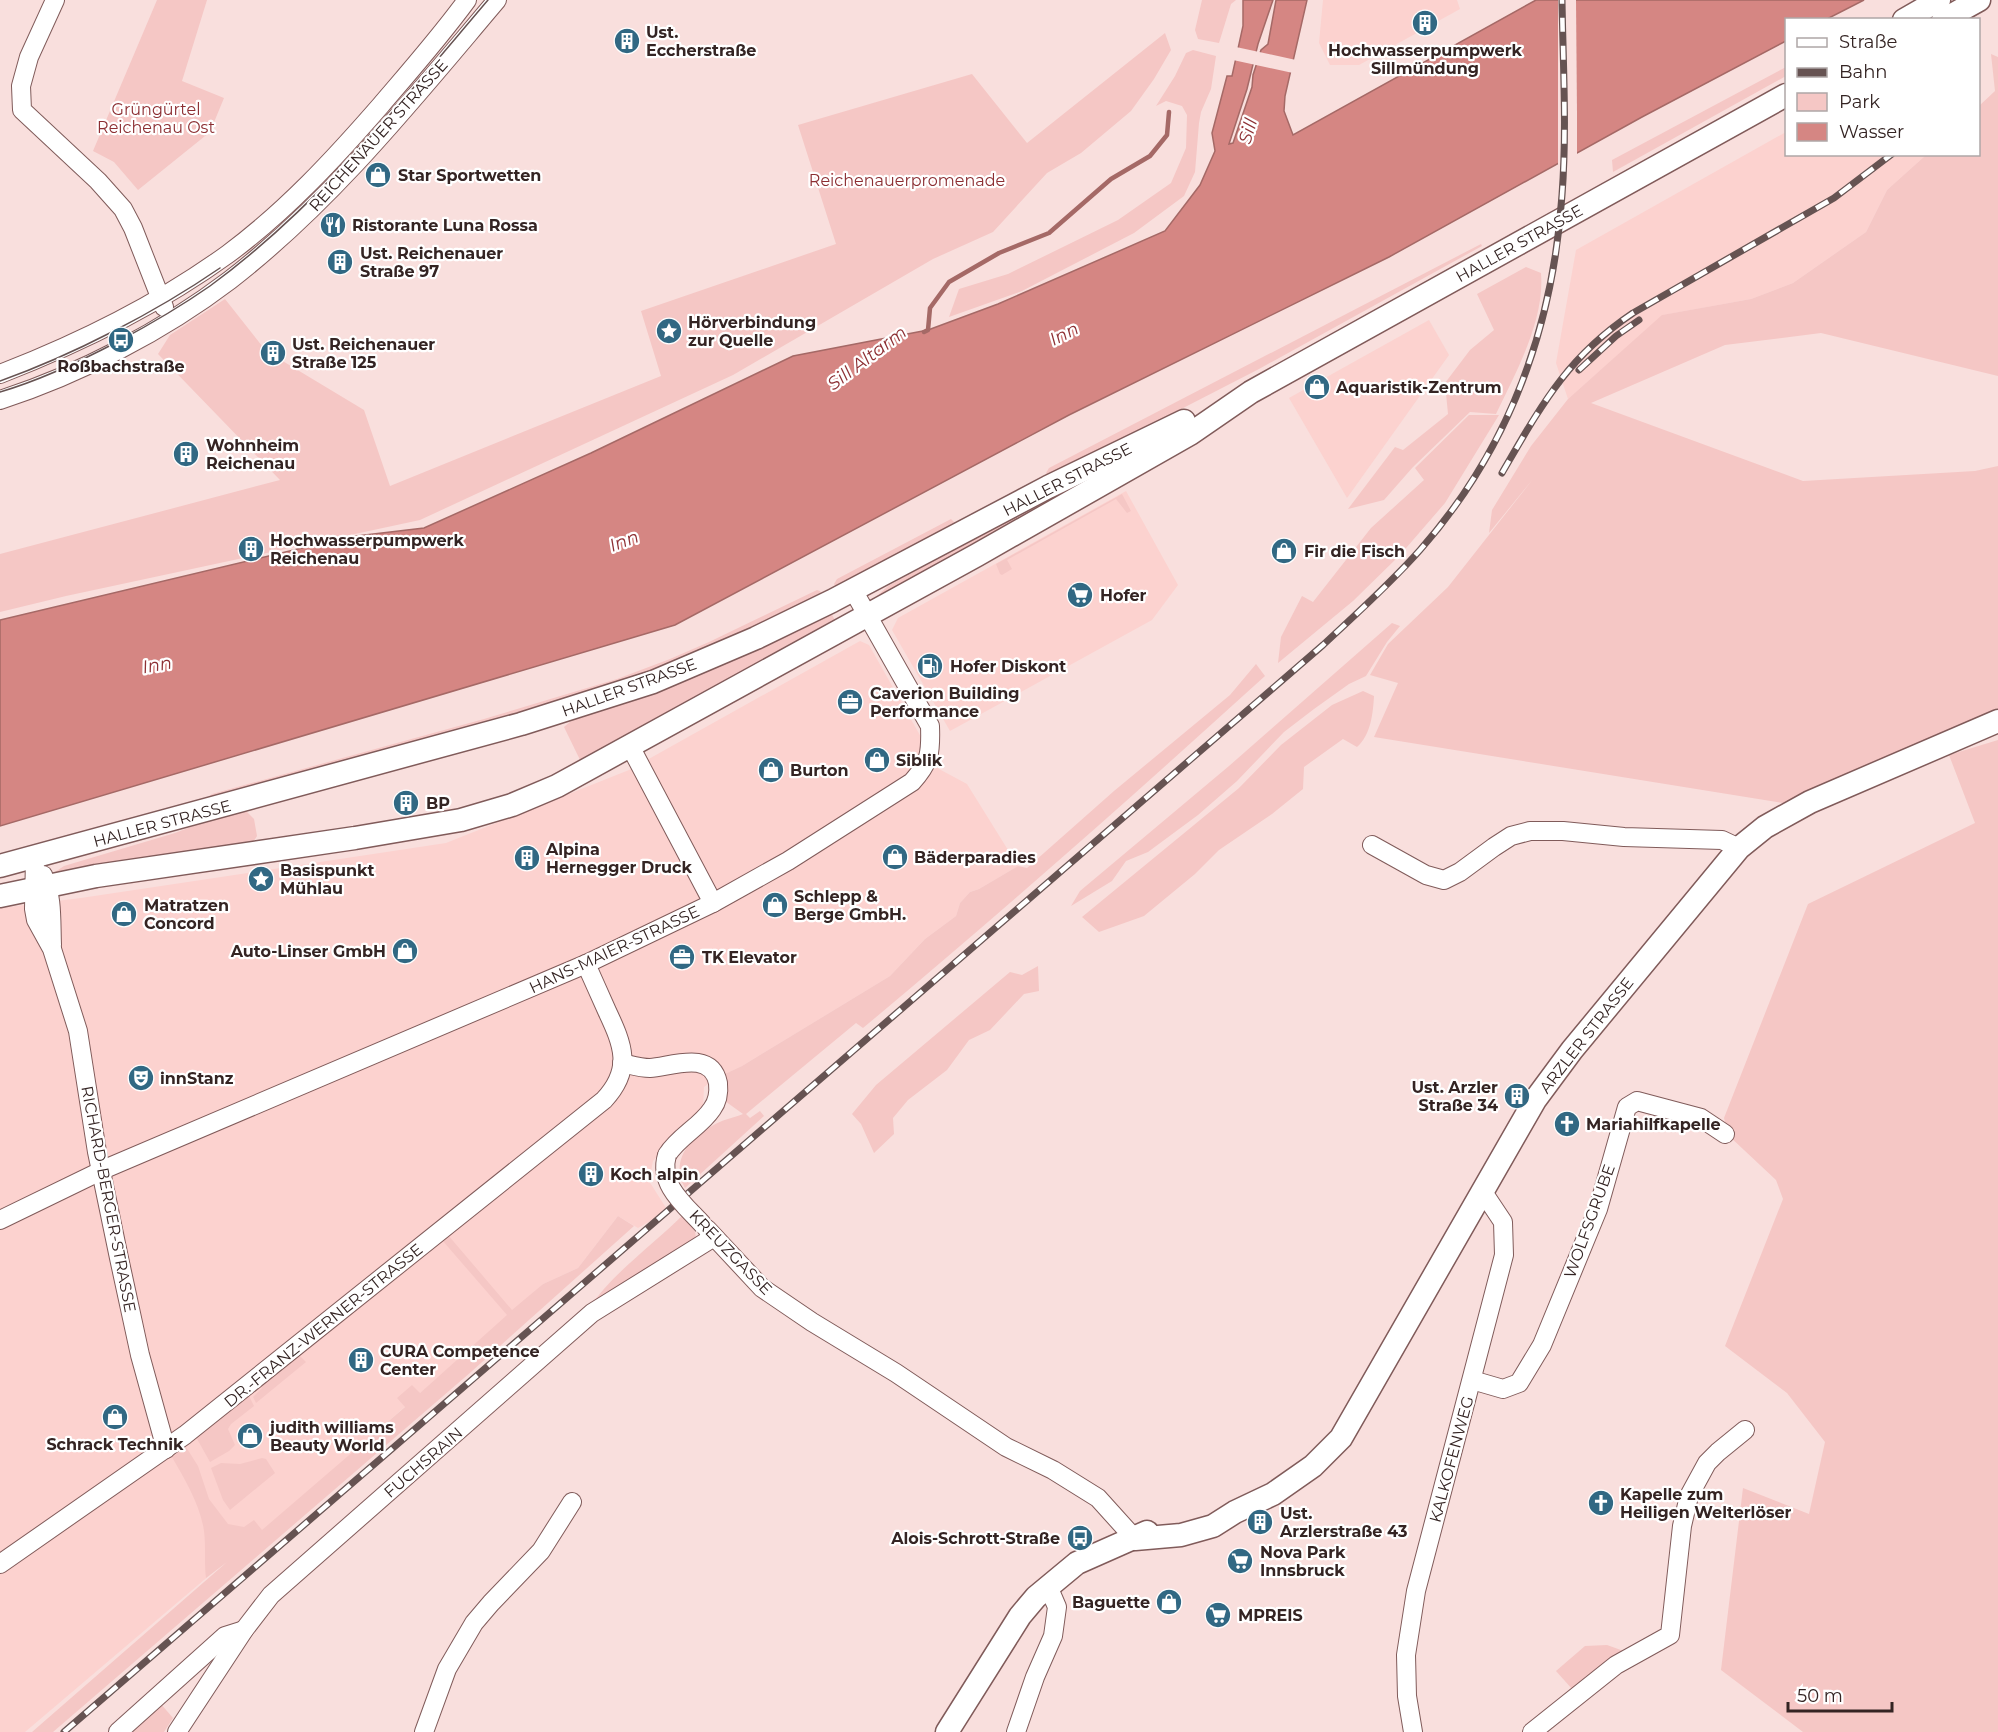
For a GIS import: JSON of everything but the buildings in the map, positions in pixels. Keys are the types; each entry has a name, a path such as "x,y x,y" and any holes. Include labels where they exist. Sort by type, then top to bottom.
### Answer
{"main road":[{"path":"1908,18 1939,0"},
{"path":"1947,18 1979,0"},
{"name":"HALLER STRASSE","path":"0,896 257,846 355,838 461,820 512,805 557,786 977,555 1190,434 1251,392 1785,96"},
{"name":"HALLER STRASSE","path":"0,866 251,807 653,682 756,638 853,590 1048,487 1194,416 1251,392"},
{"name":"ARZLER STRASSE","path":"947,1732 1020,1616 1048,1586 1077,1563 1135,1539 1181,1535 1214,1526 1236,1512 1273,1494 1313,1466 1341,1438 1535,1100 1572,1050 1739,849 1765,827 1810,802 1998,721"}],"street":[{"path":"55,0 29,57 21,86 22,110 98,181 123,209 161,297 165,316 160,326"},
{"name":"REICHENAUER STRASSE","path":"0,374 71,344 161,297 236,247 306,186 385,100 435,42 467,0"},
{"name":"REICHENAUER STRASSE","path":"0,400 60,377 116,350 160,326 229,280 317,204 497,0"},
{"name":"HANS-MAIER-STRASSE","path":"0,1220 101,1171 585,964 713,903 788,861 912,782 925,767 931,748 930,726 853,590"},
{"path":"630,746 713,903"},
{"path":"1372,845 1426,875 1439,879 1455,876 1511,836 1530,831 1722,840 1739,849"},
{"name":"RICHARD-BERGER-STRASSE","path":"35,857 52,949 78,1031 101,1171 140,1355 166,1449"},
{"path":"585,964 618,1035 623,1053 622,1063"},
{"name":"KREUZGASSE","path":"622,1063 646,1068 692,1061 708,1068 717,1078 716,1104 672,1147 667,1155 665,1170 670,1187 762,1288 812,1322 896,1373 1006,1447 1053,1470 1098,1498 1135,1539"},
{"name":"DR.-FRANZ-WERNER-STRASSE","path":"0,1564 166,1449 604,1100 617,1082 622,1063"},
{"name":"WOLFSGRUBE","path":"1472,1380 1503,1389 1519,1383 1542,1345 1598,1209 1628,1107 1637,1101 1701,1118 1725,1134"},
{"name":"KALKOFENWEG","path":"1413,1732 1407,1696 1406,1655 1414,1601 1504,1255 1503,1222 1483,1192"},
{"name":"FUCHSRAIN","path":"177,1732 244,1630 272,1595 592,1313 708,1231"},
{"path":"1532,1732 1616,1665 1670,1635 1682,1526 1689,1496 1707,1463 1745,1430"},
{"path":"424,1732 447,1670 474,1623 490,1603 541,1551 572,1502"},
{"path":"1016,1732 1035,1677 1053,1636 1057,1607 1048,1586"},
{"path":"118,1732 225,1636 244,1630"}],"shaded area":[{"path":"1323,0 1457,0 1460,9 1359,65 1330,65 1319,43"},
{"path":"1785,133 1785,156 1925,156 1887,190 1866,232 1793,283 1751,299 1663,315 1568,399 1556,363 1576,250"},
{"path":"1429,320 1449,355 1347,498 1289,398"},
{"path":"1126,491 1178,585 1152,620 950,731 892,630 898,618"},
{"path":"860,641 869,645 939,769 967,784 1018,866 970,892 960,903 956,916 925,939 890,976 704,1087 703,1108 653,1161 649,1181 668,1211 638,1228 618,1216 578,1268 543,1284 338,1466 25,1732 0,1732 0,908 446,843 629,770"}],"green space":[{"name":"Grüngürtel Reichenau Ost","path":"157,0 207,0 182,81 224,98 210,132 138,190 114,162 93,151"},
{"path":"1202,0 1236,0 1231,4 1219,43 1198,39 1195,30"},
{"name":"Reichenauerpromenade","path":"1165,33 1171,50 1131,111 1081,153 1047,173 993,232 933,259 733,375 420,520 0,612 0,554 280,480 158,354 170,335 225,299 266,351 364,410 390,486 661,376 641,311 836,244 798,125 972,74 1027,143"},
{"path":"1193,50 1216,56 1211,89 1199,123 1195,172 1184,196 1134,233 1022,291 949,317 959,289 1008,274 1118,220 1171,183 1186,148 1187,115 1182,106 1166,101 1156,106 1186,53"},
{"path":"1991,54 1998,57 1998,376 1821,333 1725,345 1591,403 1803,481 1975,471 1998,466 1998,720 1789,804 1374,737 1398,683 1370,675 1388,644 1448,587 1533,479 1489,533 1492,510 1531,446 1568,399 1662,315 1751,299 1793,283 1866,232 1887,190 1925,156 1980,156 1980,105 1995,91"},
{"path":"1785,68 1785,77 1613,172 1612,160"},
{"path":"1481,244 1482,246 1259,369 1049,477 1046,473 1049,468"},
{"path":"1526,267 1541,273 1538,309 1528,345 1496,414 1470,412 1413,467 1384,500 1348,509 1395,447 1403,450 1448,414 1445,383 1470,350 1494,330 1477,294"},
{"path":"1469,415 1499,415 1445,503 1400,555 1353,601 1278,663 1281,637 1302,596 1313,602 1371,528 1424,480 1415,468"},
{"path":"1188,423 877,599 877,596 888,586"},
{"path":"1122,494 1131,511 1127,513 1116,499 1007,560 1012,569 1000,574 996,564"},
{"path":"951,519 957,525 837,589 834,584 837,579"},
{"path":"817,590 823,597 673,664 554,705 210,800 208,797 617,679 709,642"},
{"path":"831,613 836,622 582,764 564,727 579,714"},
{"path":"1392,623 1400,626 1366,676 1349,684 1284,732 1237,781 1198,815 1148,852 1126,861 1112,881 1071,906 1080,891 1229,766"},
{"path":"1256,664 1265,676 1166,766 914,985 863,1028 856,1023 746,1114 750,1118 760,1111 764,1116 685,1188 680,1169 681,1160 689,1144 716,1124 743,1114 718,1096 716,1078 742,1066 890,976 925,939 956,916 960,903 970,892 1018,866 1027,868 1114,791 1230,695"},
{"path":"1363,691 1374,696 1373,709 1368,730 1357,747 1343,739 1304,767 1303,789 1272,814 1219,850 1195,874 1144,916 1099,932 1082,917 1239,788 1281,745 1332,705"},
{"path":"1998,740 1998,1732 1803,1732 1721,1670 1743,1488 1809,1514 1825,1442 1787,1393 1725,1346 1783,1199 1776,1180 1728,1135 1724,1118 1808,904 1975,823 1949,755"},
{"path":"246,811 254,819 257,836 252,844 52,874 64,866"},
{"path":"1038,966 1039,991 1024,994 990,1030 969,1040 947,1070 908,1100 893,1118 894,1134 874,1153 861,1124 852,1114 876,1085 1010,972 1022,975"},
{"path":"683,1215 695,1231 695,1242 587,1311 620,1272"},
{"path":"618,1216 634,1226 471,1372 53,1732 32,1732 227,1562 206,1578 205,1537 202,1521 191,1492 172,1457 186,1447 198,1466 209,1499 228,1524 244,1527 254,1520 262,1530 405,1407 397,1398 412,1385 420,1393 507,1315 442,1240 448,1235 512,1310 543,1284 578,1268"},
{"path":"298,1354 306,1362 256,1403 253,1397 262,1388 260,1386"},
{"path":"251,1392 249,1396 254,1406 228,1429 235,1445 210,1462 196,1437"},
{"path":"266,1459 275,1473 230,1510 223,1500 211,1468 221,1463 240,1464"},
{"path":"1607,1645 1632,1654 1573,1690 1556,1671 1585,1646"},
{"path":"160,1703 173,1718 164,1732 126,1732"}],"water":[{"path":"1243,0 1273,0 1229,144 1233,143 1252,87 1253,75 1261,50 1268,44 1276,0 1307,0 1285,96 1284,111 1293,135 1536,0 1864,0 1829,18 1785,18 1785,42 1642,117 1389,257 1069,415 675,625 0,826 0,620 348,537 424,528 591,453 793,356 928,330 998,304 1165,231 1200,185 1215,151 1212,133 1227,76 1232,76 1243,26"}],"pier":[{"path":"1558,0 1576,0 1577,156 1558,167"},
{"path":"1236,47 1296,60 1293,73 1233,60"}],"waterway":[{"name":"Sill Altarm","path":"924,332 928,330 930,308 949,282 999,253 1049,233 1111,179 1150,156 1167,135 1169,112"}],"tram line":[{"path":"0,392 60,370 129,336 199,294 249,255 287,222 357,151 488,0"},
{"path":"0,381 56,359 113,331 169,301 220,268"}],"railway":[{"path":"64,1732 1323,645 1385,587 1420,550 1451,511 1478,471 1502,428 1521,385 1537,339 1549,292 1562,195 1564,122 1562,0"},
{"path":"1502,473 1557,385 1572,366 1610,330 1633,313 1834,198 1889,156"},
{"path":"1579,370 1616,336 1639,320"}],"place":[{"name":"Hochwasserpumpwerk Sillmündung","path":"1425,23"},
{"name":"Ust. Eccherstraße","path":"627,41"},
{"name":"Star Sportwetten","path":"378,175"},
{"name":"Ristorante Luna Rossa","path":"333,225"},
{"name":"Ust. Reichenauer Straße 97","path":"340,262"},
{"name":"Hörverbindung zur Quelle","path":"669,331"},
{"name":"Roßbachstraße","path":"121,340"},
{"name":"Ust. Reichenauer Straße 125","path":"273,353"},
{"name":"Aquaristik-Zentrum","path":"1317,387"},
{"name":"Wohnheim Reichenau","path":"186,454"},
{"name":"Hochwasserpumpwerk Reichenau","path":"251,549"},
{"name":"Fir die Fisch","path":"1284,551"},
{"name":"Hofer","path":"1080,595"},
{"name":"Hofer Diskont","path":"930,666"},
{"name":"Caverion Building Performance","path":"850,702"},
{"name":"Siblik","path":"877,760"},
{"name":"Burton","path":"771,770"},
{"name":"BP","path":"406,803"},
{"name":"Bäderparadies","path":"895,857"},
{"name":"Alpina Hernegger Druck","path":"527,858"},
{"name":"Basispunkt Mühlau","path":"261,879"},
{"name":"Schlepp & Berge GmbH.","path":"775,905"},
{"name":"Matratzen Concord","path":"124,914"},
{"name":"Auto-Linser GmbH","path":"405,951"},
{"name":"TK Elevator","path":"682,957"},
{"name":"innStanz","path":"141,1078"},
{"name":"Ust. Arzler Straße 34","path":"1517,1096"},
{"name":"Mariahilfkapelle","path":"1567,1124"},
{"name":"Koch alpin","path":"591,1174"},
{"name":"CURA Competence Center","path":"361,1360"},
{"name":"Schrack Technik","path":"115,1417"},
{"name":"judith williams Beauty World","path":"250,1436"},
{"name":"Kapelle zum Heiligen Welterlöser","path":"1601,1503"},
{"name":"Ust. Arzlerstraße 43","path":"1260,1522"},
{"name":"Alois-Schrott-Straße","path":"1080,1538"},
{"name":"Nova Park Innsbruck","path":"1240,1561"},
{"name":"Baguette","path":"1169,1602"},
{"name":"MPREIS","path":"1218,1615"}],"water label":[{"name":"Sill","path":"1248,131"},
{"name":"Inn","path":"1064,334"},
{"name":"Inn","path":"624,541"},
{"name":"Inn","path":"157,665"}]}
